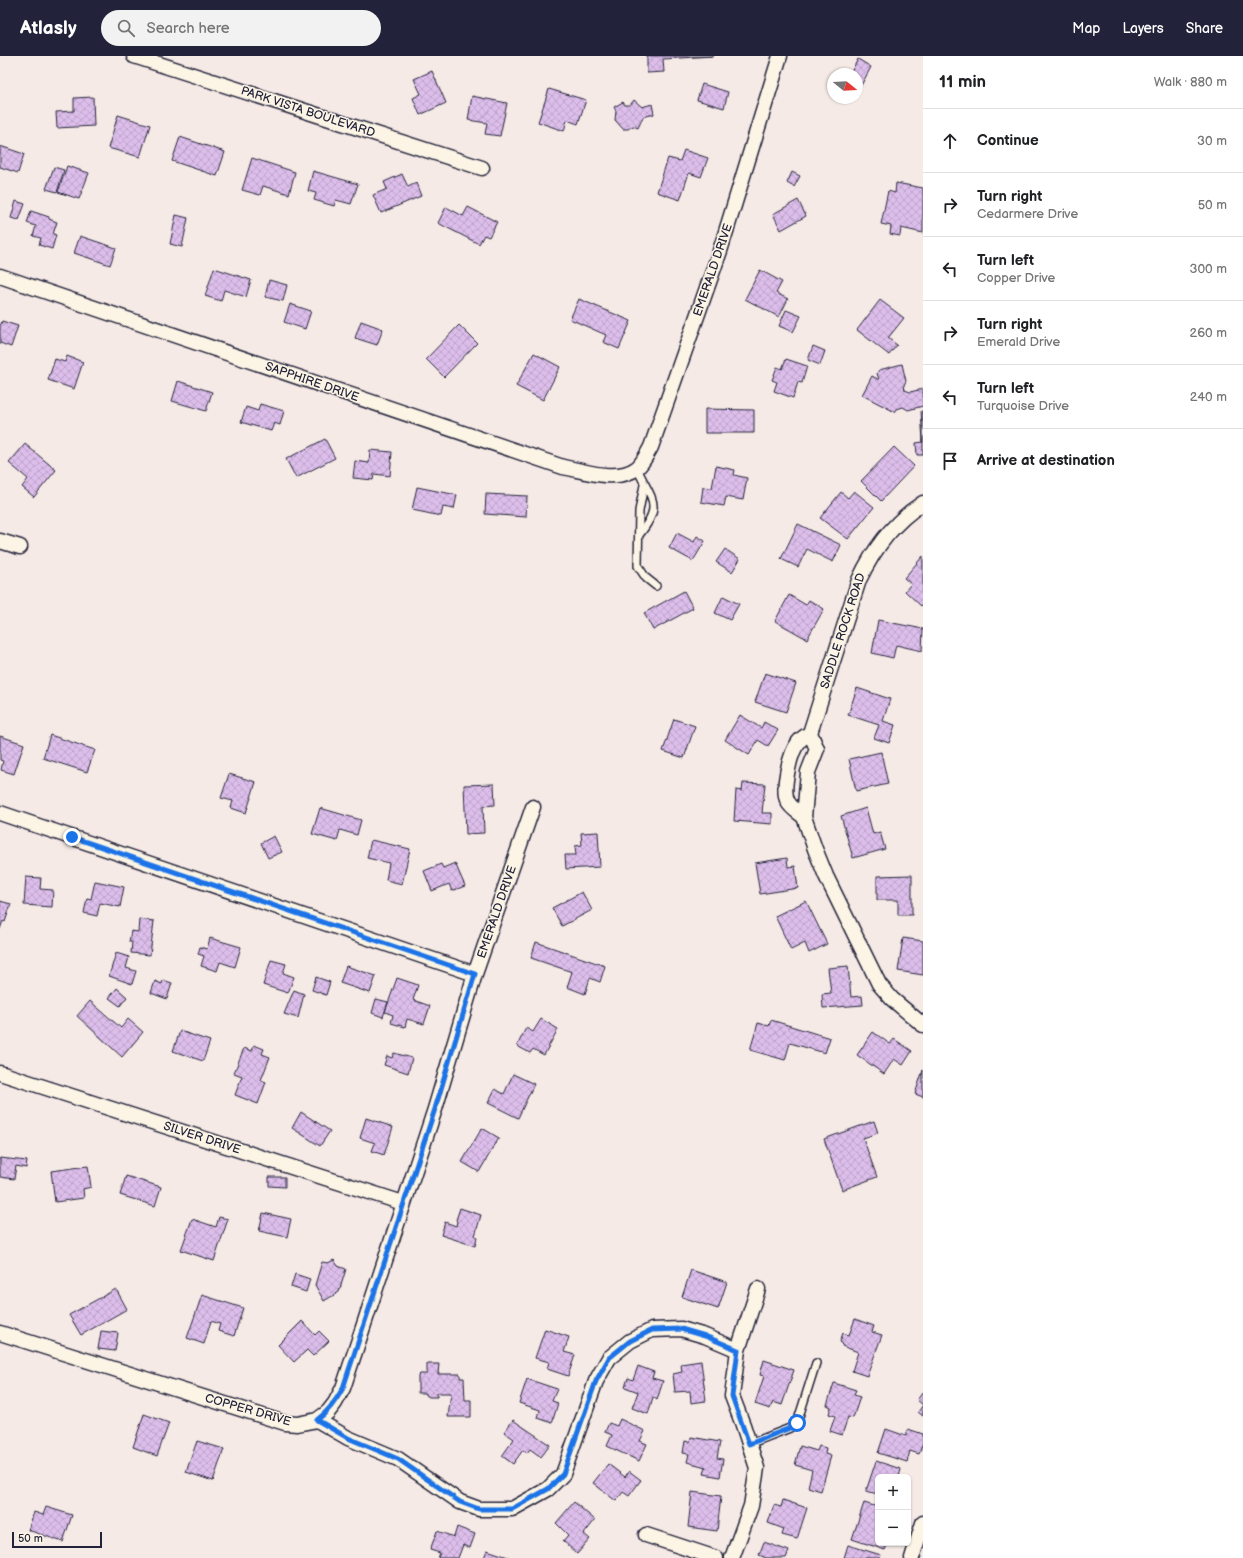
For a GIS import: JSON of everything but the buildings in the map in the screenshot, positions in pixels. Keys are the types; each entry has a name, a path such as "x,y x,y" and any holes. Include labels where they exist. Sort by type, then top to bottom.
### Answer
{"street":[{"name":"PARK VISTA BOULEVARD","path":"134,56 482,168"},
{"name":"EMERALD DRIVE","path":"632,470 651,447 706,294 752,151 780,56"},
{"name":"SAPPHIRE DRIVE","path":"0,276 559,466 607,475 632,470"},
{"name":"SADDLE ROCK ROAD","path":"804,817 792,808 787,801 784,789 786,776 798,742 810,733 858,580 868,560 894,525 923,503"},
{"path":"0,541 20,547"},
{"name":"SADDLE ROCK ROAD","path":"810,733 817,749 808,772 804,817 826,876 879,984 892,999 923,1025"},
{"name":"EMERALD DRIVE","path":"317,1420 328,1412 343,1388 435,1109 475,974 533,807"},
{"path":"0,813 475,974"},
{"name":"SILVER DRIVE","path":"0,1073 403,1203"},
{"path":"732,1558 751,1506 757,1468 732,1396 738,1350 758,1290"},
{"path":"317,1420 348,1438 398,1459 460,1502 479,1509 512,1509 548,1489 563,1474 596,1381 609,1358 630,1341 652,1330 681,1329 705,1336 738,1350"},
{"name":"COPPER DRIVE","path":"0,1334 285,1423 307,1423 317,1420"},
{"path":"912,1558 923,1523"},
{"path":"646,1535 716,1558"}],"lane":[{"path":"632,470 652,496 654,508 648,524 638,535"},
{"path":"644,484 639,511 638,566 646,578 656,586"},
{"path":"749,1444 790,1428 797,1423 816,1363"}],"route":[{"path":"72,837 475,974 435,1109 343,1388 328,1412 317,1420 348,1438 398,1459 460,1502 479,1509 512,1509 526,1503 548,1489 563,1474 586,1413 596,1381 609,1358 630,1341 652,1330 681,1329 705,1336 738,1350 732,1396 749,1444 790,1428 797,1423"}]}
